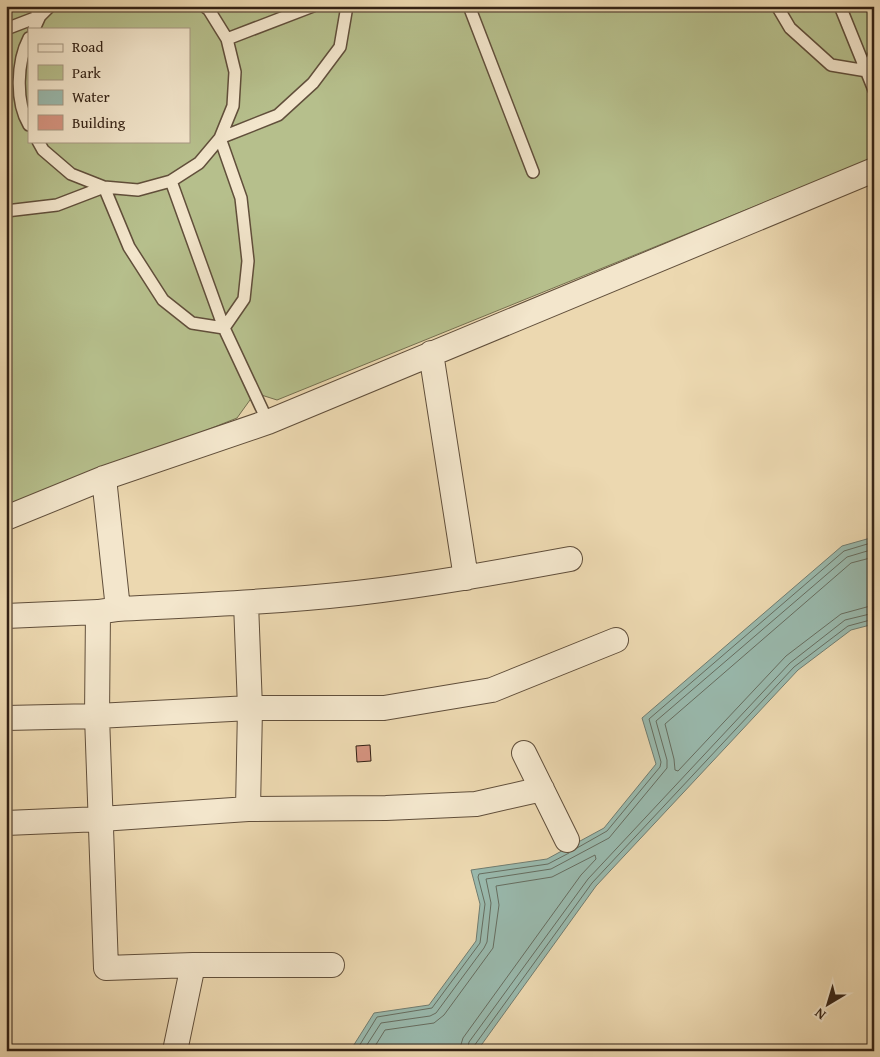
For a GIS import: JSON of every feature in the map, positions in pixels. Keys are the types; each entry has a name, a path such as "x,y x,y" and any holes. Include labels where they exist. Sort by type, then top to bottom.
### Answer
{"street":[{"path":"6,518 104,478 268,422 874,170"},
{"path":"431,353 466,578"},
{"path":"104,478 108,610 98,716 106,968 193,965 332,965"},
{"path":"6,616 246,603 357,593 466,578 570,558"},
{"path":"246,603 250,708 248,809"},
{"path":"6,718 98,716 250,708 384,708 492,690 616,640"},
{"path":"524,753 567,840"},
{"path":"6,823 248,809 386,808 476,804 542,789"},
{"path":"175,1051 193,965"}],"lane":[{"path":"6,29 37,11 50,6"},
{"path":"39,142 43,150 71,174 104,188 138,190 171,181 199,163 220,138 233,106 235,72 227,39 209,10 204,6"},
{"path":"227,39 313,6"},
{"path":"220,138 278,115 313,83 340,47 347,6"},
{"path":"469,6 533,172"},
{"path":"777,6 790,28 831,65 867,71"},
{"path":"840,6 874,90"},
{"path":"34,28 37,11"},
{"path":"28,40 24,48 18,84 25,119 28,124"},
{"path":"867,71 874,55"},
{"path":"220,138 241,198 248,261 244,299 224,328"},
{"path":"171,181 224,328 268,422"},
{"path":"104,188 129,247 163,300 192,323 224,328"},
{"path":"6,211 57,205 104,188"}],"green space":[{"path":"6,6 874,6 874,158 277,400 255,393 237,418 6,510"}],"water":[{"path":"874,537 874,624 851,630 798,670 596,886 477,1051 350,1051 374,1013 429,1005 476,941 480,904 471,870 547,859 604,828 656,764 642,718 842,546"}],"building":[{"path":"370,745 371,761 357,762 356,746"}]}
